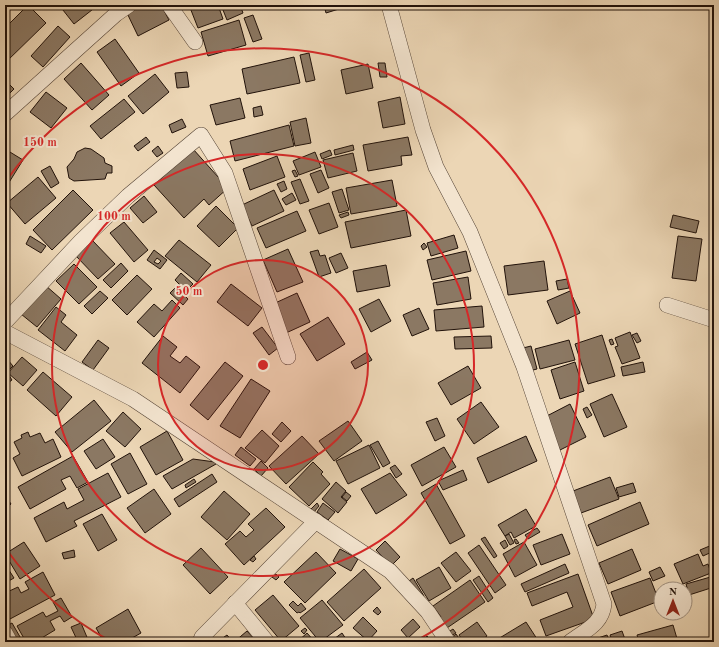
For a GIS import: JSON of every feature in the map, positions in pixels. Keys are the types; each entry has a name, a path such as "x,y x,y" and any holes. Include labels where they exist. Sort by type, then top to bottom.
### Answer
{"street":[{"path":"5,114 116,14 129,5"},
{"path":"169,5 195,42"},
{"path":"389,5 423,130 434,160 470,232 524,367 604,604 603,614 600,620 570,642"},
{"path":"5,322 82,241 123,201 201,136 225,173 288,357"},
{"path":"667,305 714,320"},
{"path":"5,332 133,399 390,570 428,612 448,642"},
{"path":"200,642 202,637 316,521"},
{"path":"235,603 266,642"},
{"path":"5,633 10,642"}],"building":[{"path":"28,5 46,23 6,62 5,28"},
{"path":"59,5 97,5 97,6 74,24"},
{"path":"143,5 161,5 169,20 138,36 127,13"},
{"path":"189,5 218,5 223,19 198,28"},
{"path":"221,5 240,5 243,13 227,20"},
{"path":"324,5 341,5 342,8 326,13"},
{"path":"253,15 262,39 253,42 244,18"},
{"path":"239,20 246,45 208,56 201,32"},
{"path":"58,26 70,37 43,67 31,56"},
{"path":"115,39 139,73 121,86 97,52"},
{"path":"309,53 315,80 306,82 300,55"},
{"path":"294,57 300,83 247,94 242,69"},
{"path":"81,63 109,95 92,110 64,79"},
{"path":"378,63 385,63 387,77 380,77"},
{"path":"368,64 373,88 346,94 341,70"},
{"path":"187,72 189,87 177,88 175,73"},
{"path":"155,74 169,92 143,114 128,96"},
{"path":"7,82 14,89 5,98 5,83"},
{"path":"46,92 67,108 51,128 30,112"},
{"path":"400,97 405,124 383,128 378,102"},
{"path":"240,98 245,118 216,125 210,105"},
{"path":"124,99 135,112 101,139 90,126"},
{"path":"261,106 263,115 254,117 253,108"},
{"path":"306,118 311,143 295,146 290,122"},
{"path":"182,119 186,127 172,133 169,125"},
{"path":"289,125 294,146 235,161 230,141"},
{"path":"146,137 150,142 138,151 134,146"},
{"path":"408,137 412,155 401,156 402,165 368,171 363,145"},
{"path":"353,145 354,150 335,155 334,150"},
{"path":"158,146 163,153 157,157 152,151"},
{"path":"85,148 91,149 104,158 105,163 112,166 112,173 107,173 105,179 74,181 69,178 67,167 74,159 77,152"},
{"path":"5,149 23,160 8,184 5,183"},
{"path":"193,149 228,188 209,205 204,199 184,218 154,185"},
{"path":"330,150 332,155 322,159 320,154"},
{"path":"315,152 321,167 299,175 293,161"},
{"path":"353,153 357,171 328,178 323,160"},
{"path":"277,156 285,177 250,190 243,169"},
{"path":"50,166 59,183 51,188 41,171"},
{"path":"295,170 298,176 295,177 292,171"},
{"path":"321,170 329,188 318,193 310,174"},
{"path":"38,177 56,198 25,224 7,203"},
{"path":"300,179 309,201 300,204 291,182"},
{"path":"392,180 397,206 351,214 346,188"},
{"path":"284,181 287,189 281,192 277,184"},
{"path":"342,189 349,210 339,213 332,192"},
{"path":"73,190 93,210 52,250 33,230"},
{"path":"274,190 284,211 252,226 242,205"},
{"path":"292,193 296,200 286,205 282,199"},
{"path":"144,196 157,212 143,223 130,208"},
{"path":"329,203 338,227 319,234 309,210"},
{"path":"216,206 238,228 219,247 197,226"},
{"path":"406,210 411,236 351,248 345,222"},
{"path":"297,211 306,231 266,248 257,228"},
{"path":"348,212 349,215 341,218 339,215"},
{"path":"673,215 699,221 696,233 670,227"},
{"path":"124,222 148,250 134,262 110,233"},
{"path":"454,235 458,248 431,256 427,243"},
{"path":"30,236 46,246 41,253 26,244"},
{"path":"678,236 702,239 696,281 672,278"},
{"path":"92,240 115,264 98,279 76,256"},
{"path":"179,240 211,265 197,282 165,256"},
{"path":"424,243 427,247 423,250 421,246"},
{"path":"288,249 303,282 277,292 263,260"},
{"path":"154,250 167,260 160,269 147,260","holes":["157,258 161,261 158,264 154,262"]},
{"path":"318,250 320,256 325,255 331,273 319,277 310,252"},
{"path":"466,251 471,271 432,280 427,260"},
{"path":"341,253 348,268 336,273 329,258"},
{"path":"544,261 548,290 508,295 504,266"},
{"path":"121,263 128,271 111,288 103,280"},
{"path":"74,264 97,287 79,304 56,281"},
{"path":"386,265 390,286 357,292 353,271"},
{"path":"181,273 193,284 186,291 175,280"},
{"path":"137,275 152,289 127,315 112,300"},
{"path":"468,277 471,299 437,305 433,283"},
{"path":"567,279 569,288 558,290 556,281"},
{"path":"231,284 262,308 248,326 217,302"},
{"path":"45,285 61,299 37,327 21,314"},
{"path":"176,287 188,299 183,305 170,293"},
{"path":"100,291 108,298 92,314 84,306"},
{"path":"570,291 580,313 557,324 547,301"},
{"path":"297,293 310,322 286,333 273,304"},
{"path":"379,299 391,321 371,332 359,309"},
{"path":"172,300 180,308 154,337 137,322 154,304 162,311"},
{"path":"482,306 484,327 436,331 434,310"},
{"path":"56,307 66,315 61,322 77,335 65,351 38,330"},
{"path":"419,308 429,329 412,336 403,315"},
{"path":"328,317 345,344 317,361 300,334"},
{"path":"262,327 278,348 269,355 253,333"},
{"path":"630,332 640,358 622,364 615,347 618,346 615,338"},
{"path":"637,333 641,341 637,343 632,335"},
{"path":"602,335 615,376 588,384 575,344"},
{"path":"163,336 177,347 170,356 180,363 186,356 200,367 180,393 142,363"},
{"path":"491,336 492,348 455,349 454,337"},
{"path":"612,339 614,344 611,345 609,340"},
{"path":"98,340 109,348 93,370 82,362"},
{"path":"569,340 575,360 540,369 535,349"},
{"path":"531,346 537,369 529,371 523,348"},
{"path":"367,352 372,360 355,369 351,362"},
{"path":"22,357 37,370 23,386 8,373"},
{"path":"7,359 13,366 9,370 5,366"},
{"path":"225,362 243,376 208,420 190,405"},
{"path":"575,362 584,391 560,399 551,370"},
{"path":"643,362 645,372 623,376 621,367"},
{"path":"468,366 481,388 451,405 438,383"},
{"path":"5,369 12,380 5,385"},
{"path":"43,372 72,397 56,416 27,390"},
{"path":"251,379 270,391 240,438 220,426"},
{"path":"612,394 627,427 604,437 590,404"},
{"path":"94,400 111,421 72,452 55,432"},
{"path":"481,402 499,427 474,444 457,419"},
{"path":"570,404 586,437 560,450 543,418"},
{"path":"587,407 592,415 587,418 583,409"},
{"path":"123,412 141,429 125,447 106,431"},
{"path":"437,418 445,436 435,441 426,422"},
{"path":"348,421 362,441 334,461 319,441"},
{"path":"282,422 291,431 281,442 272,434"},
{"path":"262,430 279,446 265,463 245,448"},
{"path":"167,431 183,460 156,475 140,447"},
{"path":"28,432 30,437 40,433 45,443 53,439 61,457 22,476 13,458 20,454 14,442 22,438 21,435"},
{"path":"302,436 319,454 286,484 269,466"},
{"path":"526,436 537,461 488,483 477,458"},
{"path":"103,439 115,457 96,469 84,451"},
{"path":"378,441 390,463 383,467 370,445"},
{"path":"369,445 380,468 348,484 336,461"},
{"path":"241,447 256,459 250,466 235,455"},
{"path":"444,447 456,467 422,486 411,465"},
{"path":"130,453 147,484 128,494 111,464"},
{"path":"73,456 88,482 77,488 70,476 61,480 66,489 30,509 18,487"},
{"path":"193,459 215,462 216,464 172,489 163,476"},
{"path":"261,461 268,468 261,476 254,469"},
{"path":"313,462 323,472 321,474 330,484 309,506 289,487"},
{"path":"395,465 402,474 396,478 390,468"},
{"path":"463,470 467,480 443,490 438,481"},
{"path":"108,473 121,497 74,521 77,526 46,542 34,518 64,502 67,509 84,500 78,489"},
{"path":"390,473 407,495 376,514 361,489"},
{"path":"212,474 217,482 179,507 174,499"},
{"path":"610,477 619,499 581,513 573,491"},
{"path":"194,479 196,482 186,488 185,485"},
{"path":"336,482 346,491 341,497 347,502 338,513 322,499"},
{"path":"633,483 636,492 619,497 616,488"},
{"path":"436,484 465,536 450,544 421,493"},
{"path":"154,489 171,514 145,533 127,508"},
{"path":"224,491 250,514 227,540 201,517"},
{"path":"346,492 351,496 347,501 342,497"},
{"path":"5,495 11,504 5,509"},
{"path":"640,502 649,524 597,546 588,525"},
{"path":"317,503 319,506 314,512 311,509"},
{"path":"323,503 335,512 328,520 317,512"},
{"path":"266,508 285,527 244,565 225,544 240,531 246,537 254,530 248,524"},
{"path":"526,509 536,526 514,538 511,532 505,536 498,525"},
{"path":"102,514 117,540 98,551 83,524"},
{"path":"537,528 540,532 528,539 525,535"},
{"path":"509,534 514,543 510,545 505,536"},
{"path":"562,534 570,554 541,565 533,545"},
{"path":"485,537 497,556 494,558 481,539"},
{"path":"516,539 519,543 516,544 514,540"},
{"path":"505,540 508,546 504,549 500,543"},
{"path":"385,541 400,557 391,566 376,550"},
{"path":"24,542 40,566 20,579 5,554"},
{"path":"524,542 537,565 515,577 503,554"},
{"path":"479,545 506,585 495,593 468,553"},
{"path":"712,545 714,551 703,556 700,550"},
{"path":"201,548 228,577 210,594 183,565"},
{"path":"340,549 358,559 351,571 333,561"},
{"path":"632,549 641,570 608,584 599,563"},
{"path":"74,550 75,557 64,559 62,553"},
{"path":"316,552 336,573 305,603 284,582"},
{"path":"456,552 471,571 456,582 441,563"},
{"path":"698,554 703,566 708,564 711,573 691,581 682,581 674,564"},
{"path":"254,556 256,559 253,562 250,560"},
{"path":"5,564 14,578 5,583"},
{"path":"565,564 569,573 525,592 521,584"},
{"path":"439,567 451,588 429,601 416,580"},
{"path":"660,567 665,576 653,581 649,572"},
{"path":"364,569 381,588 344,621 327,602"},
{"path":"43,572 55,595 10,619 5,609 5,593 18,587 21,593 29,589 25,582"},
{"path":"276,574 279,577 276,580 272,577"},
{"path":"578,574 594,619 546,636 540,620 573,607 567,592 532,606 527,593"},
{"path":"479,576 493,598 488,602 473,580"},
{"path":"714,576 714,587 693,594 693,582"},
{"path":"413,578 424,596 420,599 409,581"},
{"path":"650,578 653,586 653,603 620,616 611,592"},
{"path":"470,580 485,602 444,630 437,620 441,617 433,606"},
{"path":"273,595 299,626 281,641 255,610"},
{"path":"61,598 72,617 64,622 60,616 50,621 55,630 35,642 26,642 17,626 43,612 46,617 58,611 53,602"},
{"path":"322,600 343,625 320,642 300,618"},
{"path":"293,601 298,606 301,603 306,609 300,613 297,613 289,605"},
{"path":"377,607 381,612 378,615 373,611"},
{"path":"128,609 141,633 125,642 104,642 96,628"},
{"path":"363,617 377,631 368,641 353,628"},
{"path":"413,619 420,627 408,638 401,630"},
{"path":"477,622 487,636 479,642 464,642 459,635"},
{"path":"526,622 539,642 493,642"},
{"path":"12,623 23,642 16,642 6,626"},
{"path":"81,623 89,642 78,642 71,627"},
{"path":"673,625 678,642 639,642 637,635"},
{"path":"305,628 307,630 304,634 301,631"},
{"path":"453,629 456,633 449,637 447,633"},
{"path":"247,631 257,642 234,642"},
{"path":"622,631 626,642 613,642 610,635"},
{"path":"307,633 315,642 297,642"},
{"path":"342,633 348,642 330,642"},
{"path":"456,634 461,641 452,642 450,639"},
{"path":"227,635 233,642 217,642"},
{"path":"607,635 610,642 586,642"},
{"path":"427,636 432,641 422,642"}]}
